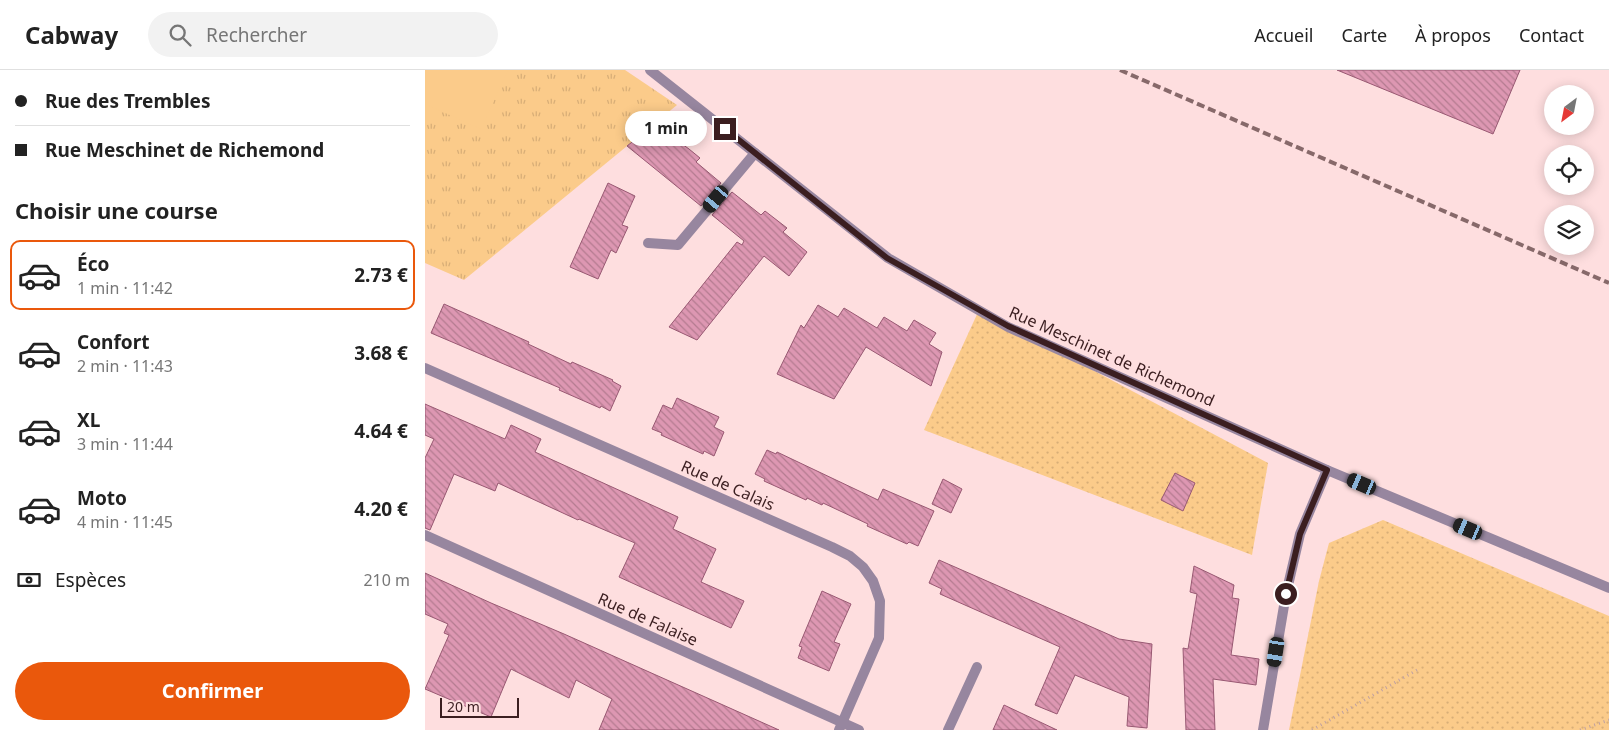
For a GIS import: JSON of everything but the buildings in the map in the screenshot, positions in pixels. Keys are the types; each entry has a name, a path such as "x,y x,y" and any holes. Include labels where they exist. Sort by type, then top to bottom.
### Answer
{"street":[{"name":"Rue Meschinet de Richemond","path":"650,70 887,258 1008,326 1327,470 1609,588"},
{"path":"648,243 678,245 755,153"},
{"name":"Rue de Calais","path":"425,368 832,547 850,556 863,567 873,581 880,601 879,638 841,726"},
{"path":"1263,730 1286,594 1298,542 1327,470"},
{"name":"Rue de Falaise","path":"425,535 841,726 859,730"},
{"path":"948,730 977,667"}],"path":[{"path":"1312,730 1417,670"},
{"path":"1580,730 1609,720"}],"green space":[{"path":"425,70 625,70 677,105 464,280 425,263"},
{"path":"425,70 508,70 481,129 425,104"},
{"path":"979,310 1268,463 1252,555 924,430"},
{"path":"1383,520 1609,616 1609,730 1289,730 1319,581 1329,543"}],"railway":[{"path":"1120,70 1609,283"}],"route":[{"path":"725,129 887,258 1008,326 1327,470 1300,534 1286,594"}]}
